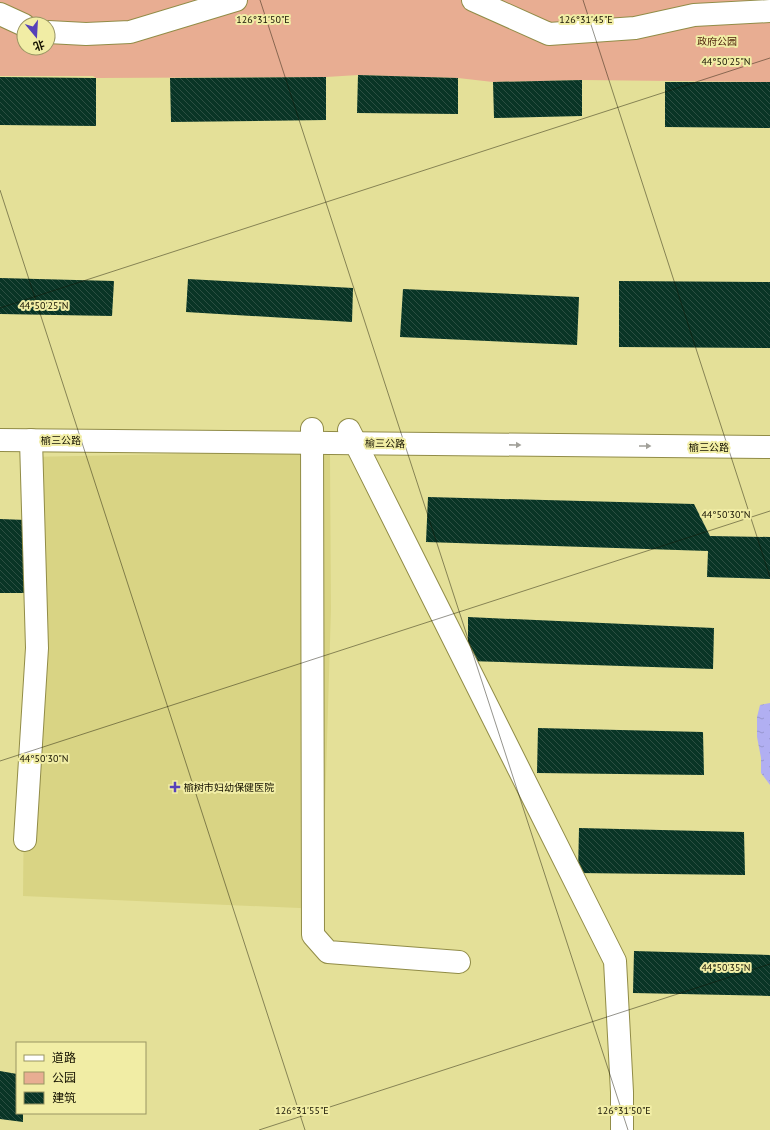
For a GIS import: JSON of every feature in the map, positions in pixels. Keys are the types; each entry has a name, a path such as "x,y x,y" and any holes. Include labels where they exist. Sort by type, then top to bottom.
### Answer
{"street":[{"path":"56,32 86,34 130,32 236,0"},
{"path":"473,0 549,34 635,28 694,16 770,11"},
{"path":"0,14 16,21"},
{"name":"榆三公路","path":"0,427 312,436"},
{"name":"榆三公路","path":"0,440 770,433"},
{"path":"312,436 313,935 328,952 459,962"},
{"path":"353,436 615,960 622,1092 622,1130"},
{"name":"榆三公路","path":"353,436 770,447"},
{"path":"26,840 37,648 31,440"}],"shaded area":[{"name":"榆树市妇幼保健医院","path":"330,451 331,609 322,909 23,896 27,457"}],"green space":[{"name":"政府公园","path":"0,0 770,0 770,82 582,80 493,82 458,78 358,75 326,77 96,78 93,76 0,76"}],"water":[{"path":"770,703 770,785 761,773 761,758 757,737 757,717 760,705"}],"building":[{"path":"358,75 458,78 458,114 357,113"},
{"path":"0,77 96,78 96,126 0,125"},
{"path":"326,77 326,120 171,122 170,78"},
{"path":"582,80 582,116 494,118 493,82"},
{"path":"665,82 770,82 770,128 665,127"},
{"path":"0,278 114,281 112,316 0,314"},
{"path":"188,279 353,288 352,322 186,312"},
{"path":"619,281 770,282 770,348 619,347"},
{"path":"403,289 579,297 577,345 400,337"},
{"path":"428,497 694,504 710,536 770,537 770,579 707,577 708,551 426,542"},
{"path":"0,519 26,520 26,593 0,593"},
{"path":"468,617 714,628 713,669 468,661"},
{"path":"538,728 703,732 704,775 537,773"},
{"path":"579,828 744,832 745,875 578,873"},
{"path":"634,951 770,955 770,996 633,993"},
{"path":"0,1071 16,1074 16,1114 23,1114 23,1122 0,1119"}],"place":[{"name":"榆树市妇幼保健医院","path":"175,787"}]}
